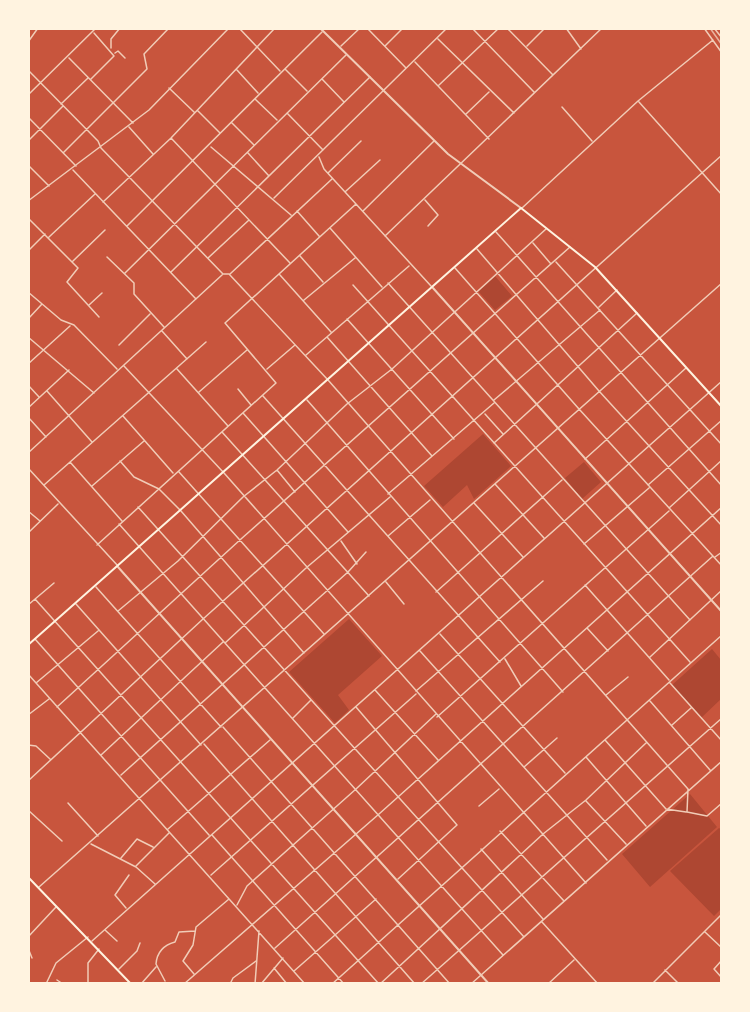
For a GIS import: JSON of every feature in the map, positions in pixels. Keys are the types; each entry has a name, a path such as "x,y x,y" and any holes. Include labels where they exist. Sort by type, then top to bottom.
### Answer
{"main road":[{"path":"28,645 182,511 521,208 596,267 722,407"},
{"path":"28,877 131,984"}],"street":[{"path":"28,42 38,28"},
{"path":"28,95 96,28"},
{"path":"28,141 62,105 113,58 114,53 109,43 120,28"},
{"path":"64,152 147,69 144,56 169,28"},
{"path":"28,201 133,124 230,28"},
{"path":"239,28 281,72"},
{"path":"103,202 171,138 275,28"},
{"path":"340,48 360,28"},
{"path":"367,28 407,69"},
{"path":"385,47 403,28"},
{"path":"274,198 415,62 447,28"},
{"path":"472,28 536,93"},
{"path":"438,86 499,28"},
{"path":"507,28 554,76"},
{"path":"526,47 545,28"},
{"path":"566,28 579,43 581,50"},
{"path":"385,236 489,139 602,28"},
{"path":"704,28 722,52"},
{"path":"714,28 722,38"},
{"path":"127,226 210,146 322,30 460,165 521,208 638,101 712,40"},
{"path":"93,32 114,53"},
{"path":"437,39 489,92 515,114"},
{"path":"579,43 585,45"},
{"path":"114,53 118,51 126,58"},
{"path":"125,273 347,55"},
{"path":"68,56 133,124"},
{"path":"415,62 489,139"},
{"path":"284,69 308,92"},
{"path":"28,70 86,129 128,178 222,274"},
{"path":"236,70 259,93"},
{"path":"171,272 370,77"},
{"path":"322,78 344,102"},
{"path":"169,87 194,112"},
{"path":"466,114 489,92"},
{"path":"254,98 279,121"},
{"path":"638,101 722,195"},
{"path":"562,107 593,142"},
{"path":"197,110 220,134"},
{"path":"287,113 323,151"},
{"path":"28,117 76,166"},
{"path":"231,122 255,146"},
{"path":"129,127 153,155"},
{"path":"171,138 290,264"},
{"path":"328,173 361,141"},
{"path":"362,211 434,141"},
{"path":"210,146 274,198 292,216"},
{"path":"248,153 270,176"},
{"path":"28,781 203,618 722,155"},
{"path":"319,156 333,179 722,612"},
{"path":"346,192 380,160"},
{"path":"28,165 50,187"},
{"path":"72,170 196,299"},
{"path":"28,453 222,274 229,274 333,179"},
{"path":"48,237 95,194"},
{"path":"424,200 438,215 428,226"},
{"path":"97,544 276,382 225,323 356,204"},
{"path":"297,211 320,237"},
{"path":"28,218 78,269 67,282 99,317"},
{"path":"208,259 249,220"},
{"path":"330,228 383,288"},
{"path":"118,611 203,538 243,497 278,470 347,404 392,369 452,311 517,257 546,228"},
{"path":"72,262 105,230"},
{"path":"495,231 619,374 722,486"},
{"path":"28,251 45,234"},
{"path":"532,242 552,265"},
{"path":"57,707 241,539 296,493 571,247"},
{"path":"476,249 496,275 599,391 722,526"},
{"path":"299,256 324,283"},
{"path":"107,257 135,285 134,294 165,327"},
{"path":"303,301 355,258"},
{"path":"555,261 722,445"},
{"path":"305,356 410,264"},
{"path":"455,268 628,464 722,566"},
{"path":"229,274 328,380 688,789 687,812"},
{"path":"279,275 331,333"},
{"path":"39,887 141,800 722,283"},
{"path":"388,284 690,620"},
{"path":"353,285 691,662"},
{"path":"100,755 202,661 245,626 306,568 369,515 410,475 484,413 537,361 580,327 617,290"},
{"path":"28,292 75,325 119,371"},
{"path":"89,306 102,293"},
{"path":"28,319 43,304"},
{"path":"119,345 151,313"},
{"path":"494,444 638,313"},
{"path":"347,319 454,439"},
{"path":"28,364 71,324"},
{"path":"161,331 187,359"},
{"path":"28,337 95,393"},
{"path":"327,337 432,456"},
{"path":"44,485 206,342"},
{"path":"266,370 295,345"},
{"path":"198,393 248,349"},
{"path":"124,366 224,473 437,717 586,883"},
{"path":"176,368 228,426"},
{"path":"585,459 687,368"},
{"path":"28,408 69,370"},
{"path":"92,941 722,381"},
{"path":"28,385 40,397"},
{"path":"237,389 251,405"},
{"path":"46,391 92,442"},
{"path":"262,395 500,662"},
{"path":"307,399 346,447 564,692"},
{"path":"243,413 349,533"},
{"path":"484,413 503,434"},
{"path":"122,415 174,474"},
{"path":"28,417 46,438"},
{"path":"584,544 628,507 668,467 722,420"},
{"path":"222,432 369,596"},
{"path":"92,486 144,440"},
{"path":"437,717 722,460"},
{"path":"120,461 136,479 159,489 182,511 203,538 305,653"},
{"path":"70,462 122,521"},
{"path":"28,468 378,855 489,984"},
{"path":"278,470 296,493"},
{"path":"178,471 201,493 325,634"},
{"path":"436,592 563,479"},
{"path":"494,484 544,538"},
{"path":"388,536 431,499"},
{"path":"474,502 523,557"},
{"path":"28,532 59,503"},
{"path":"138,507 524,937"},
{"path":"185,983 379,814 722,507"},
{"path":"28,512 40,521"},
{"path":"119,524 503,955"},
{"path":"340,540 357,564"},
{"path":"119,776 285,630 357,564 366,552"},
{"path":"275,948 354,875 504,746 650,615 690,576 722,552"},
{"path":"210,876 250,838 315,786 416,692 543,581"},
{"path":"385,582 404,604"},
{"path":"28,605 54,583"},
{"path":"584,585 722,741"},
{"path":"96,586 376,898 450,984"},
{"path":"649,657 722,590"},
{"path":"35,599 210,792 379,984 543,834 627,764 647,743"},
{"path":"76,604 415,984"},
{"path":"586,627 608,651"},
{"path":"36,683 99,630"},
{"path":"439,633 566,774"},
{"path":"332,984 722,634"},
{"path":"36,639 188,812 344,984"},
{"path":"420,650 608,861"},
{"path":"504,658 521,686"},
{"path":"28,674 305,984"},
{"path":"606,695 628,677"},
{"path":"375,690 438,761"},
{"path":"28,715 49,698"},
{"path":"293,718 312,700"},
{"path":"650,700 711,771"},
{"path":"355,706 457,825 398,879"},
{"path":"671,725 692,708"},
{"path":"237,906 252,881 436,714"},
{"path":"422,984 722,718"},
{"path":"167,830 272,738"},
{"path":"523,768 556,738"},
{"path":"604,739 666,809 698,815 710,813 722,803"},
{"path":"28,745 36,746 50,759"},
{"path":"585,756 647,827"},
{"path":"471,984 722,761"},
{"path":"479,806 501,788"},
{"path":"586,800 627,844"},
{"path":"68,803 99,836"},
{"path":"28,810 62,841"},
{"path":"501,831 564,901"},
{"path":"136,867 169,833"},
{"path":"120,859 137,839 154,848"},
{"path":"90,843 136,867 155,884"},
{"path":"481,849 598,984"},
{"path":"127,909 115,895 129,875"},
{"path":"194,974 183,961 193,945 195,931 201,920 230,898"},
{"path":"294,971 376,898"},
{"path":"28,937 57,906"},
{"path":"652,984 722,914"},
{"path":"105,929 117,941"},
{"path":"165,981 156,967 156,960 165,944 176,942 179,932 195,931"},
{"path":"255,984 258,960 256,934 259,931"},
{"path":"704,931 722,948"},
{"path":"46,984 56,963 88,937"},
{"path":"118,969 137,951 140,943"},
{"path":"28,948 32,958"},
{"path":"88,984 88,963 99,949"},
{"path":"261,984 283,958"},
{"path":"548,984 575,959"},
{"path":"230,984 245,967 258,960"},
{"path":"722,960 715,966 715,972 722,978"},
{"path":"141,984 156,967"},
{"path":"274,968 287,984"},
{"path":"665,970 679,984"},
{"path":"57,980 63,984"}],"shaded area":[{"path":"495,276 512,296 495,310 478,291"},
{"path":"483,434 511,466 474,499 467,485 443,507 424,486"},
{"path":"584,462 601,482 582,499 565,478"},
{"path":"349,619 382,656 338,695 349,710 335,723 289,672"},
{"path":"712,649 721,660 721,699 701,718 672,685"},
{"path":"690,794 717,827 650,887 622,854"},
{"path":"719,828 722,830 721,909 714,916 670,871"}],"railway":[{"path":"710,28 722,45"}]}
